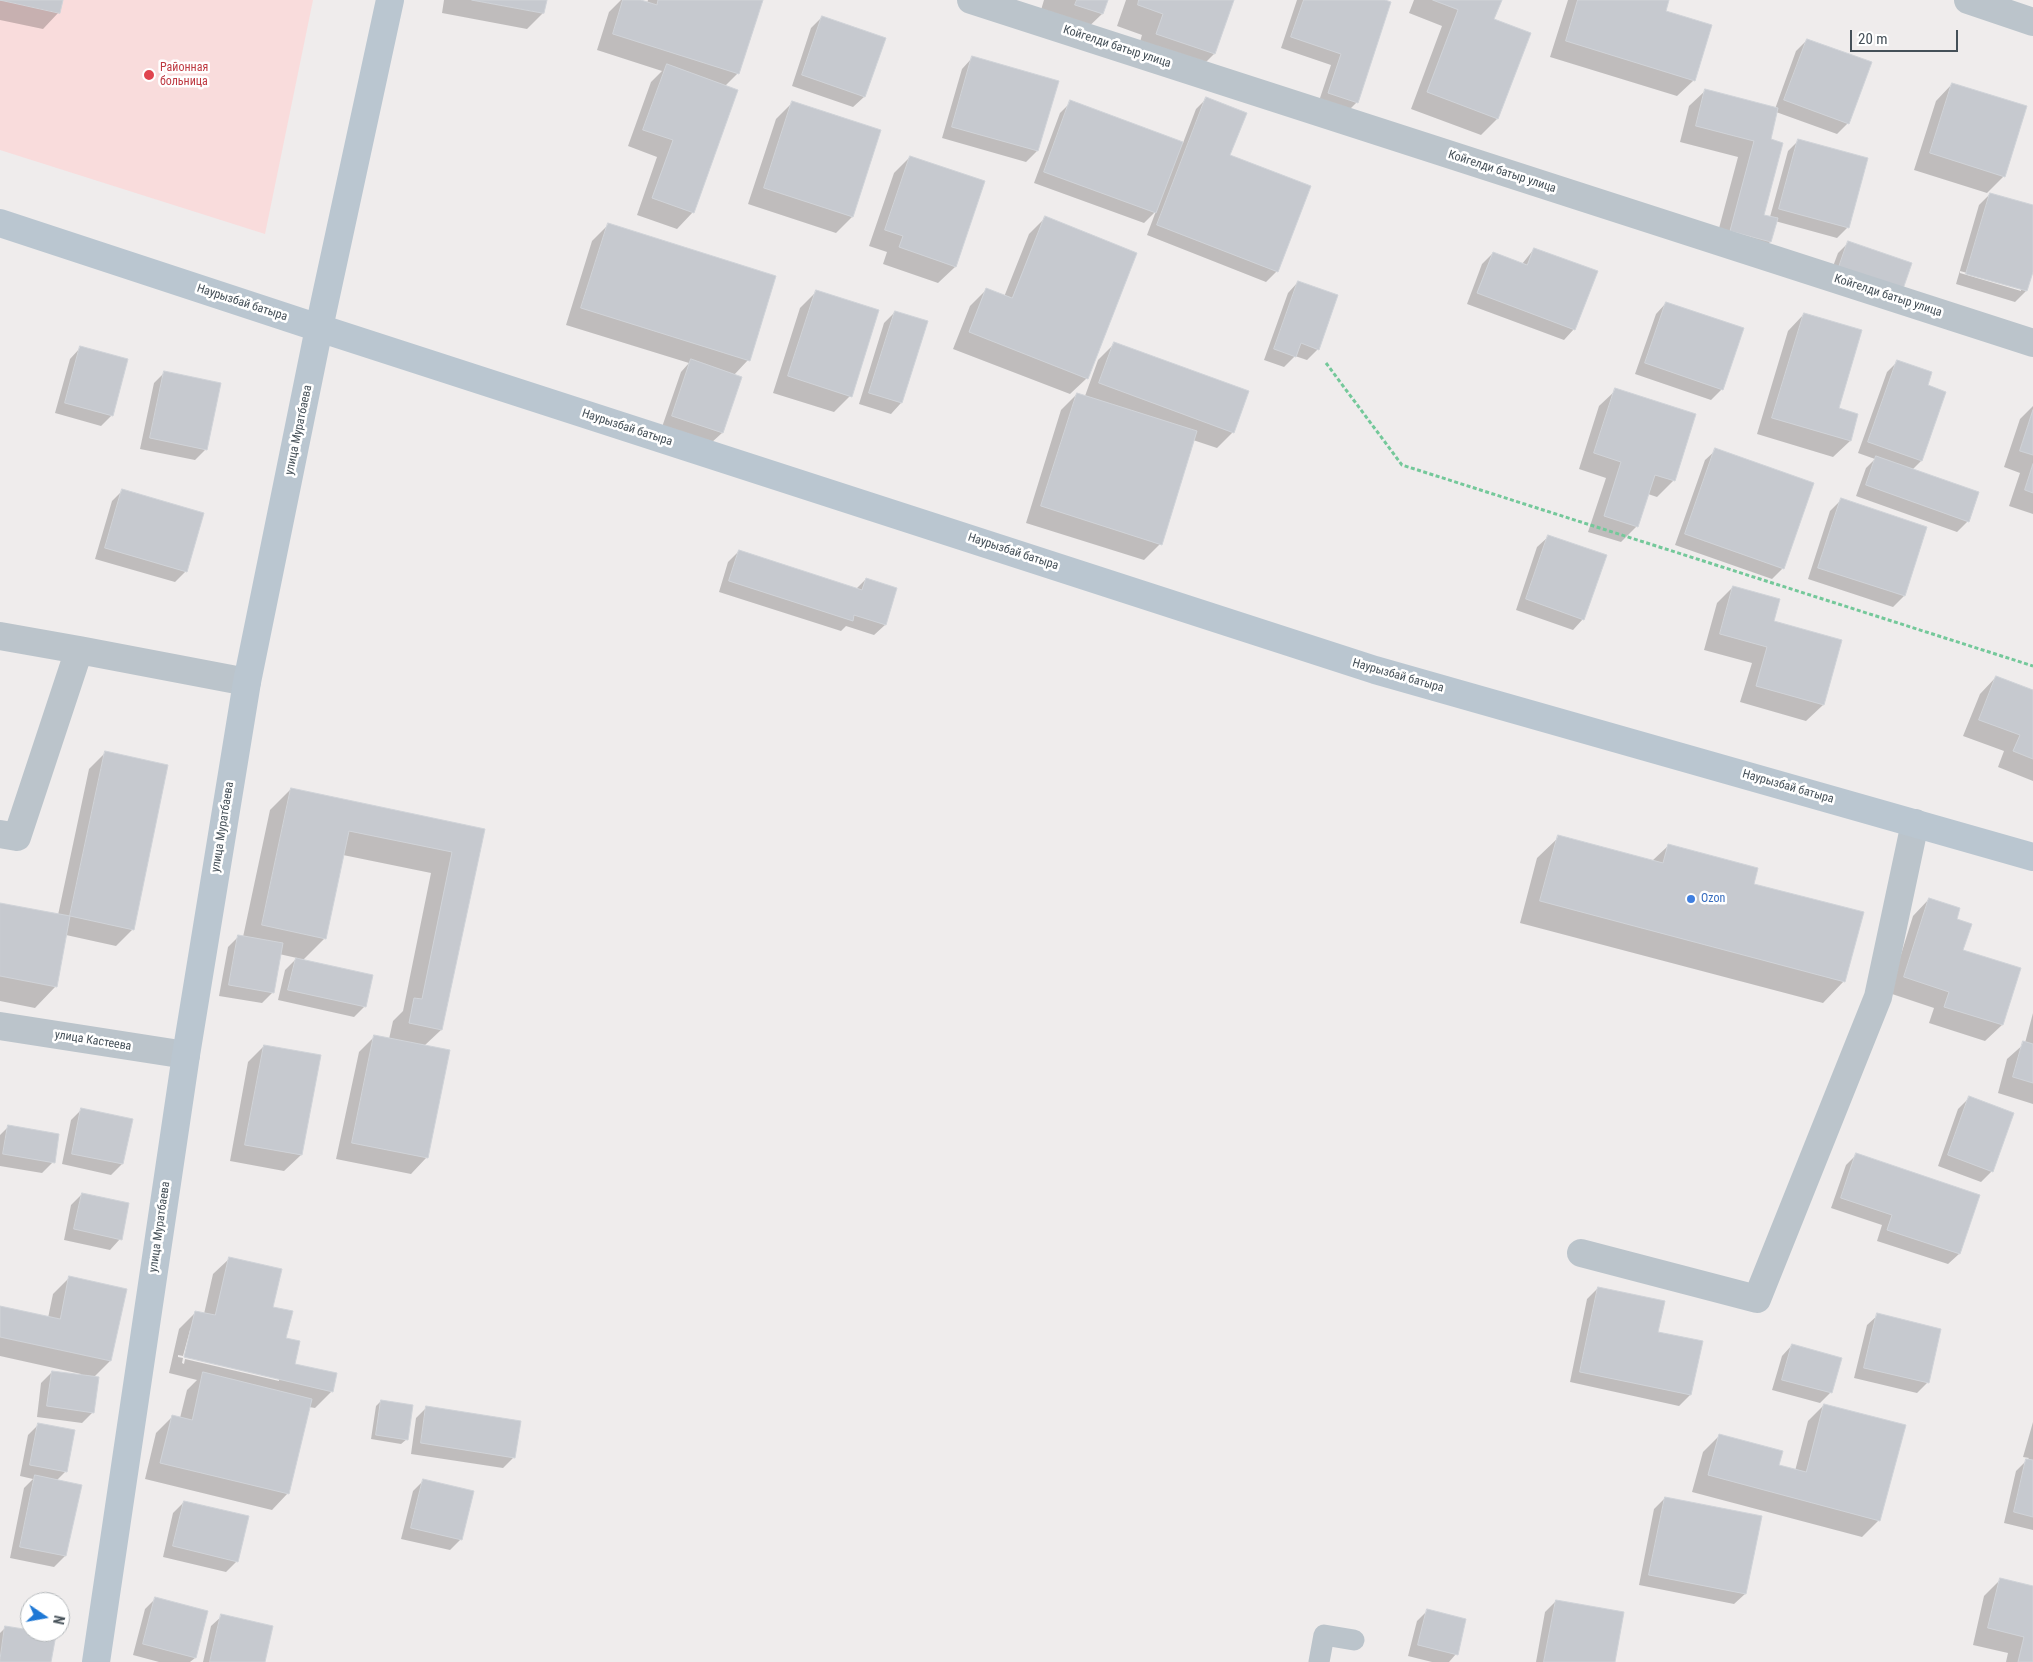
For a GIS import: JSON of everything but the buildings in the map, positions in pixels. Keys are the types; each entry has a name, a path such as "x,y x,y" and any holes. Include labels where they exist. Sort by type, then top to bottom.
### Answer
{"main road":[{"name":"улица Муратбаева","path":"96,1662 186,1056 247,682 390,0"},
{"name":"Наурызбай батыра","path":"0,223 1375,670 2033,857"}],"street":[{"name":"Койгелди батыр улица","path":"971,0 2033,343"},
{"path":"1968,0 2033,22"},
{"path":"0,636 247,682"},
{"path":"0,834 17,837 79,650"},
{"path":"1581,1253 1757,1299 1878,997 1915,824"},
{"name":"улица Кастеева","path":"0,1026 186,1056"}],"lane":[{"path":"1319,1662 1324,1635 1354,1640"}],"path":[{"path":"1326,363 1402,465 2033,666"}],"shaded area":[{"name":"Районная больница","path":"0,0 313,0 265,234 0,150"}],"place":[{"name":"Районная больница","path":"149,75"},
{"name":"Ozon","path":"1691,899"}]}
